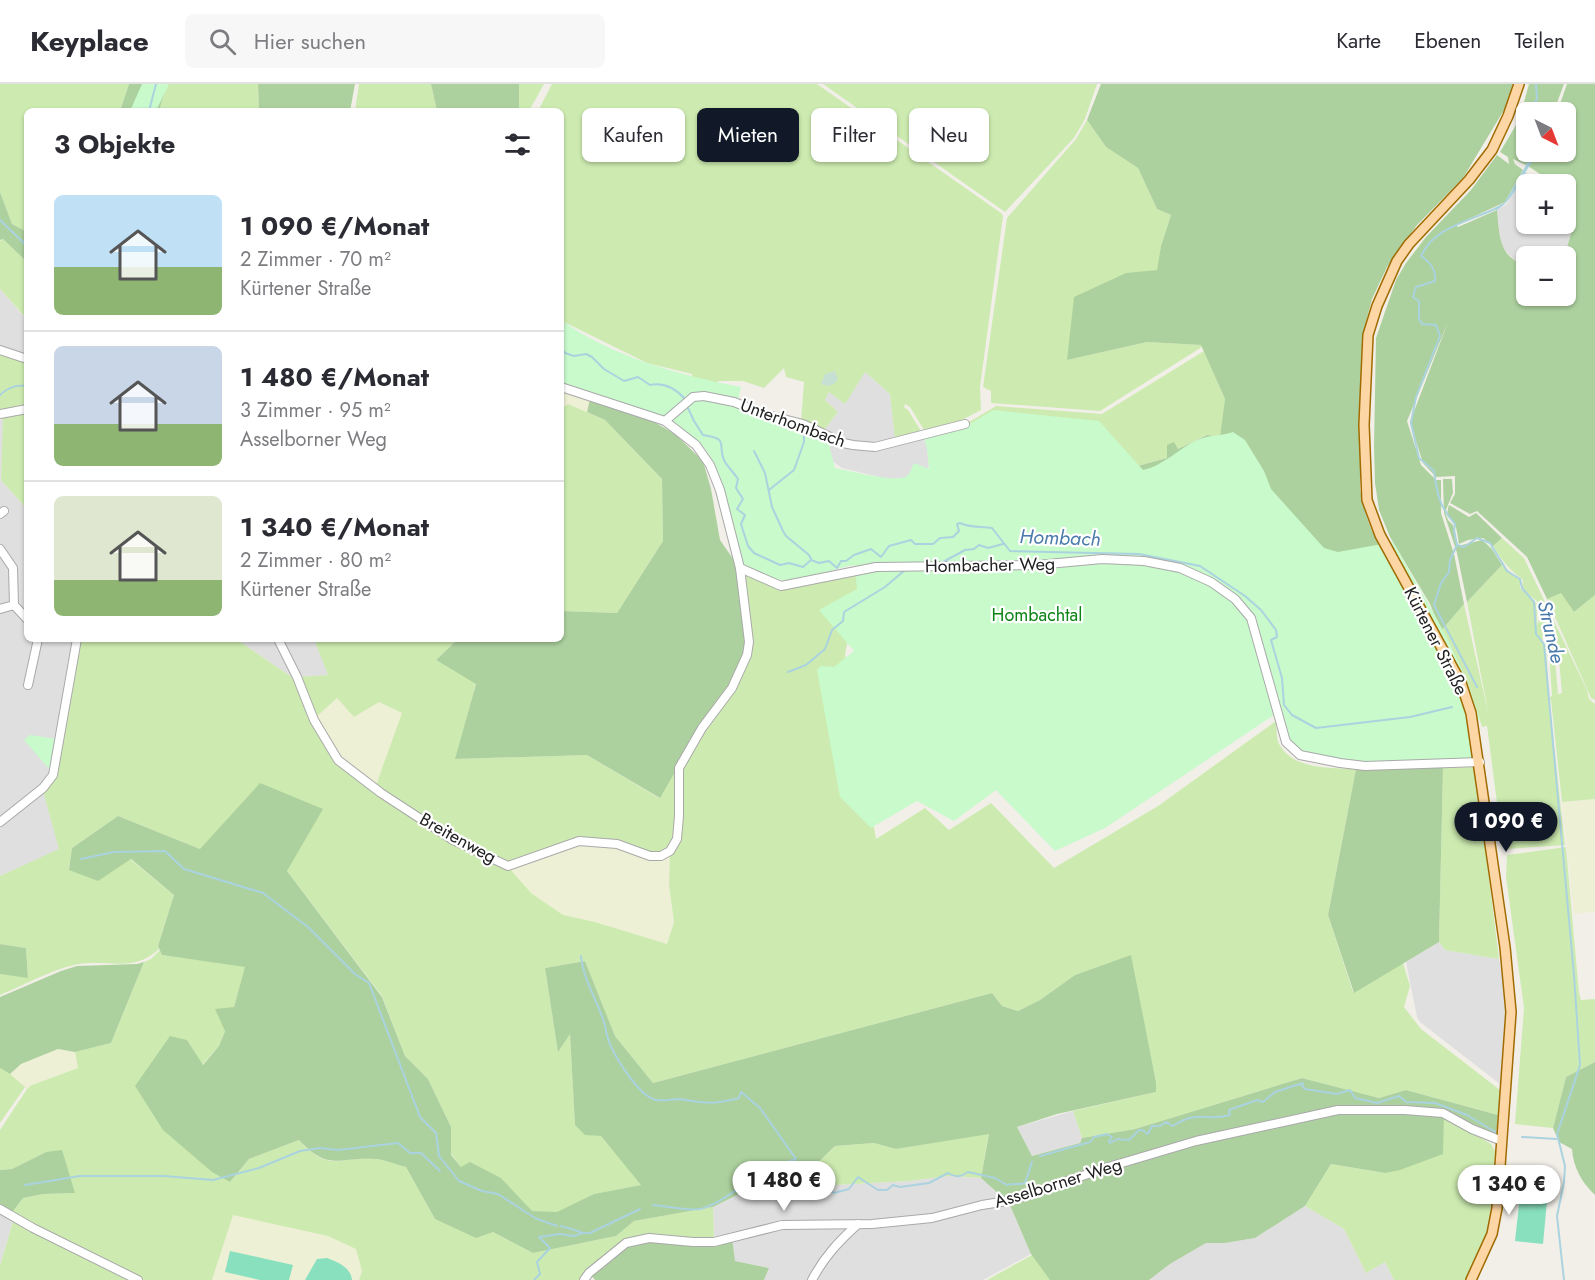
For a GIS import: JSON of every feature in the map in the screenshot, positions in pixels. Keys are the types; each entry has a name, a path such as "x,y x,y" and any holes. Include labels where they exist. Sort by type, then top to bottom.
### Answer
{"main road":[{"name":"Kürtener Straße","path":"1471,1280 1492,1234 1497,1208 1512,1012 1505,947 1480,762 1471,713 1461,683 1380,535 1367,500 1364,425 1368,335 1377,306 1397,261 1409,244 1469,180 1492,150 1508,116 1519,84"}],"street":[{"path":"0,350 24,358"},
{"path":"564,388 665,421 696,445 710,465 720,490 740,568"},
{"name":"Unterhombach","path":"665,421 693,397 704,396 734,402 764,414 803,424 843,443 853,445 875,447 964,424"},
{"path":"0,414 24,410"},
{"path":"0,549 13,568 14,605 24,616"},
{"name":"Hombacher Weg","path":"740,568 781,586 876,567 1037,565 1102,559 1144,561 1180,568 1223,590 1245,608 1251,618 1286,742 1300,755 1365,766 1480,762"},
{"name":"Breitenweg","path":"280,642 297,677 314,720 338,760 381,793 453,840 508,866 579,841 617,844 650,855 661,856 670,851 677,839 680,816 679,768 702,728 732,688 747,656 748,627 740,568"},
{"path":"0,609 14,605"},
{"path":"28,685 37,642"},
{"path":"0,822 43,788 53,775 76,642"},
{"name":"Asselborner Weg","path":"584,1280 589,1273 626,1243 649,1238 714,1242 782,1225 895,1223 932,1218 982,1205 1013,1200 1105,1168 1196,1142 1338,1110 1405,1110 1443,1113 1472,1129 1503,1141"},
{"path":"0,1209 138,1280"},
{"path":"812,1280 821,1262 835,1244 858,1224"}],"shaded area":[{"path":"1516,188 1516,234 1571,234 1567,246 1516,246 1516,262 1501,246 1497,210 1507,204"},
{"path":"0,289 24,317 24,356 0,351"},
{"path":"865,372 890,394 895,439 885,443 861,446 824,430 838,412 825,400 829,392 858,382"},
{"path":"4,419 1,480 24,506 24,642 74,642 51,774 42,786 60,850 0,876 0,420"},
{"path":"923,437 927,447 929,467 910,480 878,487 880,477 842,468 824,455 831,439 844,447 869,451"},
{"path":"240,642 315,642 329,675 293,678"},
{"path":"1439,942 1445,950 1499,959 1504,987 1505,1014 1500,1084 1420,1022 1417,1017 1406,962"},
{"path":"1073,1111 1082,1138 1080,1143 1032,1156 1017,1127"},
{"path":"806,1174 836,1185 909,1181 949,1176 981,1178 1009,1203 1031,1254 983,1280 764,1280 769,1268 735,1261 714,1240 713,1207 769,1179"},
{"path":"1305,1206 1344,1229 1366,1273 1385,1262 1394,1280 1149,1280 1170,1264 1206,1243 1225,1243 1255,1238"},
{"path":"0,1210 14,1218 0,1266"}],"green space":[{"path":"0,84 129,84 121,108 24,108 24,230 12,224 0,192"},
{"path":"129,84 167,84 160,108 121,108"},
{"path":"142,84 169,84 157,108 131,108"},
{"path":"167,84 258,84 259,108 160,108"},
{"path":"258,84 355,84 351,108 259,108"},
{"path":"359,84 431,84 436,108 355,108"},
{"path":"431,84 519,84 519,108 436,108"},
{"path":"519,84 544,84 531,108 519,108"},
{"path":"552,84 817,84 851,108 811,108 811,162 897,162 897,140 909,148 909,162 928,162 1001,213 1003,216 980,387 981,410 956,423 928,433 910,407 905,404 904,407 921,431 919,435 895,440 890,394 865,372 845,404 829,392 825,400 838,412 824,430 801,421 804,382 786,377 784,368 764,388 743,381 718,381 713,395 693,392 692,374 647,363 564,322 564,108 540,108"},
{"path":"823,84 1097,84 1085,119 1074,138 1005,212 934,162 989,162 989,108 909,108 909,144 897,136 897,108 857,108"},
{"path":"1101,84 1513,84 1507,105 1463,178 1417,225 1387,267 1372,299 1362,337 1360,490 1372,531 1404,588 1116,472 1167,458 1167,445 1174,442 1178,449 1207,435 1220,437 1225,399 1201,345 1147,342 1067,360 1074,297 1126,273 1157,270 1161,246 1171,215 1157,209 1138,168 1106,147 1087,120"},
{"path":"1529,84 1564,84 1557,102 1524,102"},
{"path":"1567,84 1595,84 1595,595 1574,612 1561,593 1547,599 1527,557 1477,511 1470,514 1450,503 1455,494 1455,476 1436,477 1423,463 1410,422 1448,322 1407,421 1421,465 1436,480 1441,480 1441,513 1454,554 1464,604 1441,631 1430,604 1390,537 1379,510 1375,483 1374,447 1376,338 1396,280 1406,263 1426,237 1471,190 1497,155 1509,164 1508,157 1500,152 1516,125 1516,160 1513,159 1515,164 1523,170 1521,174 1516,174 1516,182 1505,202 1456,225 1458,227 1497,210 1502,244 1510,257 1516,261 1516,306 1576,306 1576,246 1567,246 1571,234 1576,234 1576,174 1540,174 1528,166 1530,162 1576,162 1576,102 1561,102"},
{"path":"1087,120 1106,147 1138,168 1157,209 1171,215 1161,246 1158,270 1126,274 1067,360 1147,342 1201,345 1202,347 1100,411 991,403 991,391 983,387 1007,218 1076,139"},
{"path":"0,192 12,224 24,230 24,259 3,239 0,240"},
{"path":"3,239 24,259 24,316 0,289 0,241"},
{"name":"Hombachtal","path":"564,322 602,344 647,363 741,387 737,404 762,417 788,426 807,425 830,437 830,449 835,468 873,476 903,478 909,474 914,463 929,469 923,435 963,428 993,410 1099,421 1143,470 1157,465 1197,440 1233,432 1245,440 1264,471 1271,489 1324,548 1338,552 1393,542 1442,628 1472,696 1480,720 1468,724 1474,757 1403,762 1326,758 1307,753 1294,745 1286,733 1280,711 1105,828 1055,851 996,790 954,821 917,801 871,828 840,797 817,670 821,666 834,667 854,651 819,610 857,589 855,565 791,580 766,577 755,572 746,565 739,554 724,488 707,452 686,431 634,406 564,383"},
{"path":"0,351 24,361 24,407 0,411"},
{"path":"1204,351 1225,399 1221,437 1206,435 1178,449 1174,443 1167,458 1116,472 982,425 966,424 996,406 1102,414"},
{"path":"835,371 838,379 834,384 828,386 821,384 825,374"},
{"path":"564,389 590,399 587,412 568,404 564,407"},
{"path":"590,399 642,415 675,434 703,461 711,489 720,540 738,566 747,627 745,654 731,687 701,727 660,798 587,755 455,759 476,684 436,660 455,642 564,642 564,611 617,613 663,541 662,479 605,420 587,412"},
{"path":"568,404 605,420 662,479 663,541 617,613 564,611 564,407"},
{"path":"24,412 24,506 1,480 3,416"},
{"path":"1443,479 1452,479 1453,493 1445,512 1453,525 1458,546 1482,540 1492,549 1502,565 1467,602 1457,553 1444,513"},
{"path":"1449,505 1469,517 1476,513 1502,538 1493,546 1483,538 1459,544 1455,525 1448,514"},
{"path":"1502,538 1524,558 1587,690 1589,699 1595,704 1595,799 1562,802 1551,700 1549,699 1565,845 1506,849 1502,841 1487,726 1482,727 1471,693 1441,631 1464,604 1489,717 1467,602 1502,565 1521,581 1520,588 1537,604 1537,625 1540,617 1539,603 1522,589 1523,580 1506,565 1493,546","holes":["1543,635 1559,660 1562,693 1558,694 1555,660 1549,651 1552,696 1549,698 1546,646 1542,641"]},
{"path":"742,569 779,590 856,574 858,592 845,654 876,839 925,808 949,830 991,803 1054,868 1158,806 1276,721 1279,744 1293,759 1313,766 1356,769 1328,915 1353,992 1403,963 1410,986 1404,1007 1421,1029 1500,1090 1498,1115 1406,1090 1379,1098 1302,1078 1135,1129 1082,1138 1073,1111 1156,1092 1156,1082 1130,956 1075,975 1040,1000 1018,1011 1002,1006 992,993 653,1083 615,1036 585,961 545,968 558,1051 570,1033 575,1125 585,1134 601,1136 642,1185 594,1194 557,1213 531,1211 501,1178 461,1167 451,1154 451,1127 428,1079 405,1056 382,996 287,871 200,849 118,816 72,848 69,869 98,880 130,859 174,895 159,949 149,957 129,963 74,965 46,974 0,995 0,974 28,977 26,948 0,944 0,876 59,849 43,791 49,784 78,642 240,642 296,678 337,762 453,841 509,868 531,893 563,915 595,922 667,944 674,922 669,885 670,852 678,839 681,768"},
{"path":"1561,592 1574,612 1595,595 1595,700 1591,698 1547,599"},
{"path":"315,642 455,642 436,660 476,683 456,759 587,755 659,798 677,767 676,839 670,850 661,855 579,840 510,865 454,838 375,788 402,713 379,702 354,717 337,698 315,718 298,677 328,675"},
{"path":"337,698 379,702 403,713 375,788 339,760 315,718"},
{"path":"30,735 57,739 50,770 24,740"},
{"path":"1475,767 1499,959 1445,950 1439,942 1443,768"},
{"path":"1443,768 1439,942 1354,993 1328,915 1356,769"},
{"path":"260,783 323,809 287,871 382,997 405,1056 428,1079 451,1127 451,1155 461,1167 470,1162 501,1178 532,1211 557,1212 594,1194 641,1185 601,1136 585,1135 575,1125 570,1034 558,1052 545,968 585,961 615,1036 653,1083 992,993 1002,1006 1018,1011 1040,1000 1075,975 1131,955 1156,1092 1057,1114 1017,1127 1032,1156 1080,1143 1082,1138 1135,1129 1302,1078 1379,1098 1406,1090 1498,1115 1496,1136 1444,1112 1443,1154 1400,1170 1385,1173 1331,1164 1305,1206 1255,1238 1225,1243 1206,1243 1170,1264 1149,1280 1050,1280 1031,1254 1009,1203 981,1178 989,1134 896,1149 874,1143 835,1146 806,1174 769,1179 713,1207 634,1221 616,1236 533,1253 493,1232 476,1238 435,1219 406,1167 378,1159 326,1160 309,1150 299,1140 249,1159 230,1182 212,1172 163,1130 135,1086 170,1036 187,1040 203,1065 219,1046 225,1031 215,1009 234,1007 245,967 162,955 158,946 174,895 131,859 98,881 69,870 72,848 118,816 200,849"},
{"path":"1595,799 1595,912 1574,914 1562,802"},
{"path":"579,842 670,852 669,885 674,922 667,944 595,922 563,915 531,893 509,868"},
{"path":"1566,847 1579,993 1581,1000 1595,999 1595,1062 1566,1077 1553,1128 1515,1124 1524,1008 1506,877 1507,855"},
{"path":"0,944 26,948 28,978 0,974"},
{"path":"160,950 162,955 246,966 219,1046 202,1065 187,1040 230,1182 249,1159 299,1140 318,1157 326,1160 378,1159 406,1167 435,1219 493,1232 533,1253 616,1236 634,1221 713,1207 714,1240 650,1237 582,1280 359,1280 362,1271 356,1249 328,1236 233,1215 212,1280 141,1280 11,1214 23,1198 43,1194 75,1193 46,1152 12,1169 0,1170 0,1130 32,1085 78,1068 75,1052 111,1043 144,962"},
{"path":"144,962 111,1043 75,1052 58,1049 21,1064 10,1074 0,1068 0,997 77,966"},
{"path":"58,1049 75,1052 78,1068 32,1085 28,1090 10,1074 21,1064"},
{"path":"1595,1062 1595,1195 1579,1174 1572,1149 1559,1142 1553,1128 1566,1077"},
{"path":"0,1068 25,1087 0,1123"},
{"path":"1444,1114 1491,1144 1495,1151 1491,1206 1486,1234 1466,1280 1394,1280 1385,1262 1366,1273 1344,1229 1305,1206 1331,1164 1385,1173"},
{"path":"989,1133 981,1178 949,1176 909,1181 836,1185 806,1174 835,1146 874,1143 896,1149"},
{"path":"62,1150 75,1193 43,1194 23,1198 11,1214 0,1205 0,1170 12,1169 46,1152"},
{"path":"1521,1187 1548,1190 1543,1244 1515,1241"},
{"path":"233,1214 328,1236 357,1249 362,1271 359,1280 212,1280"},
{"path":"14,1218 135,1280 0,1280 0,1266"},
{"path":"732,1239 735,1261 769,1268 764,1280 595,1280 590,1274 626,1244 649,1240"},
{"path":"230,1251 293,1265 289,1280 260,1280 225,1272"},
{"path":"1032,1255 1051,1280 987,1280"},
{"path":"327,1258 347,1269 352,1280 305,1280 317,1259"}],"water":[{"path":"1528,162 1532,162 1524,174 1521,174"},
{"path":"1516,183 1516,188 1510,198 1497,210 1493,209 1505,202"}],"waterway":[{"path":"150,108 156,84"},
{"path":"1535,102 1536,84"},
{"name":"Strunde","path":"1497,208 1444,231 1427,246 1421,256 1432,266 1435,281 1416,287 1413,297 1419,301 1419,319 1422,324 1436,325 1440,336 1416,397 1411,423 1419,458 1434,471 1440,499 1445,511 1455,524 1457,545 1464,547 1477,538 1490,543 1507,571 1520,579 1522,588 1534,602 1536,634 1544,644 1580,1065 1557,1134 1565,1166 1557,1216 1564,1280"},
{"path":"0,220 24,243"},
{"name":"Hombach","path":"564,352 574,356 586,354 604,369 624,381 638,377 650,385 669,387 685,399"},
{"name":"Hombach","path":"0,395 12,387 24,386"},
{"name":"Hombach","path":"687,406 703,435 720,441 725,462 738,479 736,488 743,499 737,509 745,515 741,524 748,546 754,553 780,565 789,563 803,567 811,560 819,563 829,561 837,568 841,561 846,561 854,555 871,549 881,557 889,546 911,540 915,544 933,544 940,538 953,537 959,531 957,524 960,523 992,528 1010,551 1139,554 1200,566 1245,596 1261,610 1276,630 1277,637 1271,640 1282,678 1284,705 1292,715 1316,728 1410,717 1452,707"},
{"path":"769,490 794,470 804,442 804,432"},
{"path":"754,451 765,473 772,507 783,531 811,559"},
{"path":"943,562 979,545 988,548 1003,544"},
{"name":"Hombach","path":"1457,545 1450,560 1449,572 1441,583 1434,605 1477,687"},
{"path":"788,672 806,665 825,649 832,630 843,621 844,612 885,587 905,570"},
{"path":"81,859 114,852 165,851 184,869 263,893 308,927 355,974 369,983 420,1117 436,1133 439,1156 459,1181 482,1191 498,1194 535,1218 557,1226"},
{"path":"581,956 584,973 605,1024 610,1043 620,1062 641,1091 656,1100 680,1099 703,1102 739,1098 741,1092 760,1108 796,1159 775,1166 770,1174 771,1182"},
{"path":"1040,1156 1090,1142 1094,1137 1107,1134 1112,1137 1110,1143 1117,1139 1129,1140 1139,1130 1148,1134 1152,1126 1160,1126 1166,1122 1173,1126 1189,1118 1230,1115 1229,1110 1257,1100 1263,1102 1275,1092 1303,1083 1302,1086 1305,1089 1337,1094 1350,1090 1355,1098 1377,1103 1399,1096 1406,1102 1435,1103 1467,1115 1497,1133"},
{"path":"1522,1137 1556,1139"},
{"path":"25,1185 80,1176 164,1176 213,1180 259,1168 300,1151 320,1148 338,1150 398,1143 410,1153 421,1153 440,1171"},
{"path":"653,1205 700,1209 763,1176 781,1188 785,1187 788,1179 807,1180 818,1183 834,1193 849,1189 858,1177 878,1190 887,1190 893,1185 900,1187 929,1183 948,1173 958,1176 968,1172 995,1178 1007,1185 1021,1184 1025,1183 1032,1162"},
{"path":"534,1280 540,1274 537,1262 550,1248 539,1237 590,1233 640,1209"},
{"path":"561,1226 581,1232"}]}
